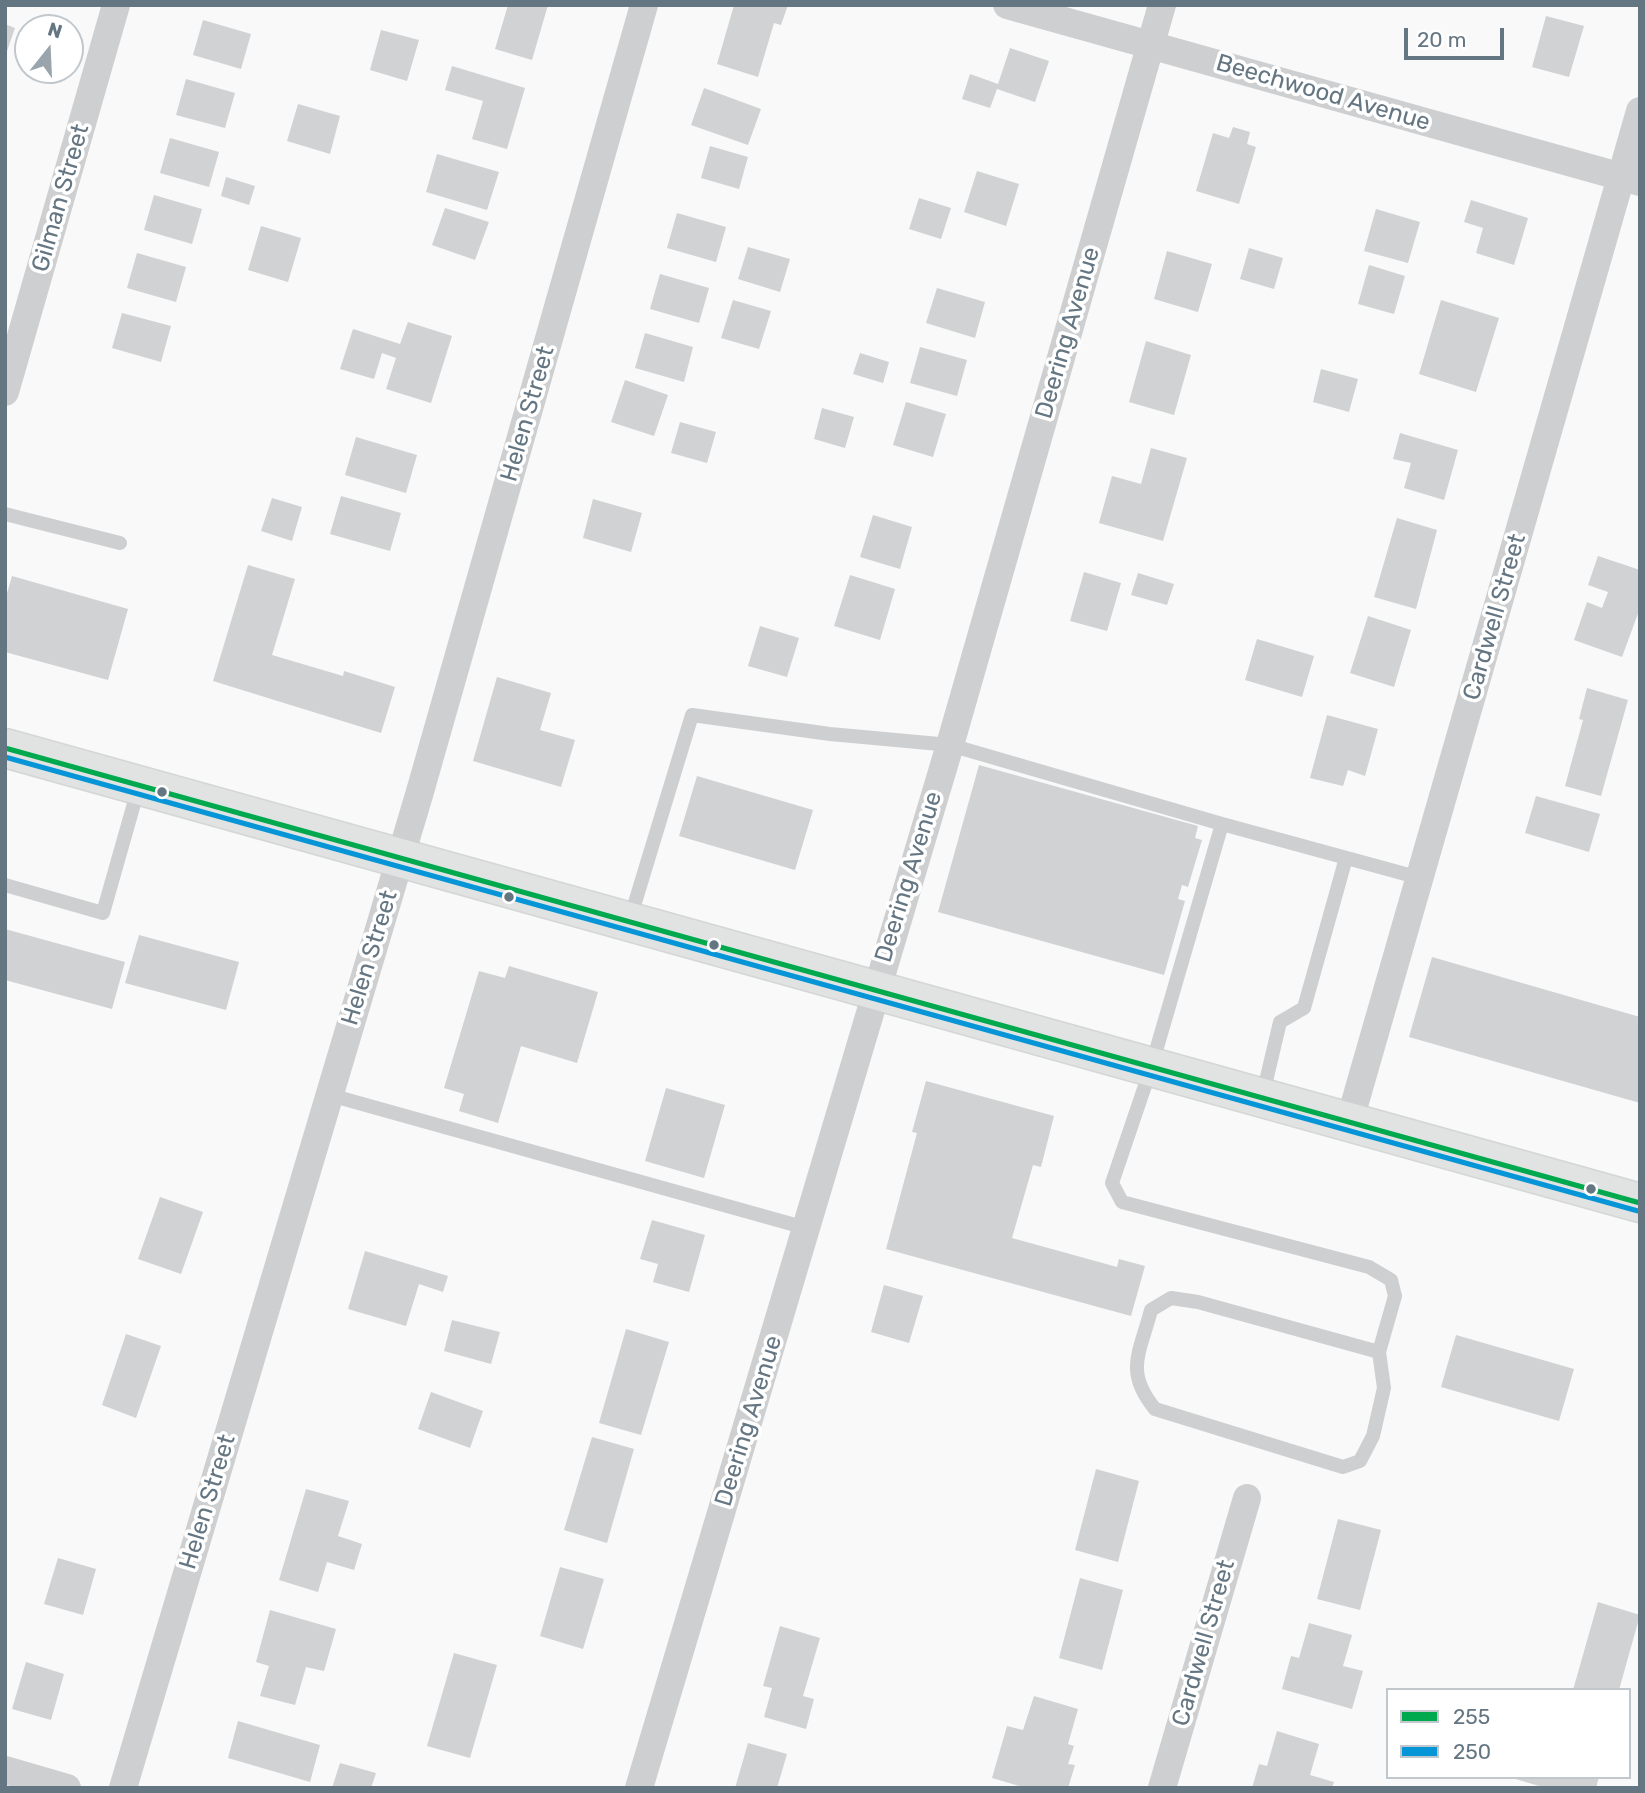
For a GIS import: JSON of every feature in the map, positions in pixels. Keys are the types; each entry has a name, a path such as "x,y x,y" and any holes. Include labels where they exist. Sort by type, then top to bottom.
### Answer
{"main road":[{"path":"5,748 1640,1203"}],"street":[{"name":"Gilman Street","path":"5,392 116,5"},
{"name":"Helen Street","path":"122,1788 400,859 644,5"},
{"name":"Beechwood Avenue","path":"1007,5 1630,179"},
{"name":"Deering Avenue","path":"639,1788 950,745 1162,5"},
{"name":"Cardwell Street","path":"1349,1123 1630,179 1640,111"},
{"name":"Cardwell Street","path":"1162,1788 1247,1497"},
{"path":"5,1770 67,1788"}],"lane":[{"path":"5,514 120,543"},
{"path":"628,923 692,715 830,734 950,745 1420,878"},
{"path":"5,885 103,913 139,786"},
{"path":"1222,824 1151,1069 1112,1183 1122,1202 1368,1267 1391,1280 1395,1296 1380,1352 1384,1388 1373,1436 1360,1461 1343,1467 1156,1409 1139,1389 1136,1366 1151,1310 1171,1298 1198,1302 1380,1352"},
{"path":"1262,1099 1280,1023 1304,1008 1346,858"},
{"path":"330,1095 806,1228"}],"building":[{"path":"508,5 548,5 532,60 495,49"},
{"path":"734,5 788,5 781,25 774,23 758,77 717,64"},
{"path":"1546,16 1584,26 1569,77 1532,67"},
{"path":"203,20 251,34 241,69 193,55"},
{"path":"5,24 14,28 14,31 5,54"},
{"path":"381,30 419,40 407,81 370,70"},
{"path":"1010,48 1049,61 1035,102 997,89 990,108 962,99 970,74 998,84"},
{"path":"452,66 525,88 507,149 472,139 483,101 445,90"},
{"path":"186,79 235,93 225,128 176,115"},
{"path":"704,88 761,109 748,145 691,125"},
{"path":"298,104 340,116 330,154 287,141"},
{"path":"1233,127 1250,132 1247,144 1256,147 1239,204 1196,191 1213,133 1229,138"},
{"path":"170,138 219,152 209,187 160,173"},
{"path":"710,146 748,157 739,189 701,178"},
{"path":"437,154 499,172 487,210 426,192"},
{"path":"977,171 1019,184 1006,226 964,212"},
{"path":"226,177 255,186 249,205 221,196"},
{"path":"154,195 202,209 192,244 144,230"},
{"path":"919,198 951,208 941,239 909,229"},
{"path":"1471,200 1528,218 1514,265 1476,253 1483,228 1464,222"},
{"path":"445,208 489,222 475,260 432,245"},
{"path":"1376,209 1420,222 1408,263 1364,251"},
{"path":"677,213 726,227 716,262 667,248"},
{"path":"261,226 301,238 288,282 248,270"},
{"path":"748,247 790,259 780,292 738,279"},
{"path":"1249,248 1283,258 1274,289 1240,279"},
{"path":"1167,251 1212,264 1198,312 1154,299"},
{"path":"137,253 186,267 176,302 127,288"},
{"path":"1369,265 1405,276 1394,314 1358,304"},
{"path":"660,274 709,288 699,323 650,309"},
{"path":"937,288 985,302 975,338 926,323"},
{"path":"733,300 771,311 759,349 721,338"},
{"path":"1441,300 1499,318 1476,392 1419,374"},
{"path":"122,313 171,326 161,362 112,348"},
{"path":"408,322 452,336 431,403 386,389 396,358 382,353 374,379 340,369 353,329 400,344"},
{"path":"645,333 693,347 684,382 635,368"},
{"path":"1146,341 1191,355 1174,415 1129,402"},
{"path":"920,347 967,360 957,396 910,383"},
{"path":"860,353 889,362 883,383 853,374"},
{"path":"1321,369 1358,379 1349,412 1313,402"},
{"path":"625,380 668,395 654,436 611,422"},
{"path":"906,402 946,414 933,457 893,445"},
{"path":"822,408 854,417 845,448 814,439"},
{"path":"680,422 716,432 707,463 671,453"},
{"path":"1400,433 1458,450 1444,500 1404,488 1411,463 1393,459"},
{"path":"356,437 417,455 406,493 345,475"},
{"path":"1151,448 1187,458 1163,541 1099,523 1112,476 1141,484"},
{"path":"341,496 401,513 390,551 330,534"},
{"path":"272,498 302,507 292,541 261,531"},
{"path":"593,499 642,513 631,552 583,538"},
{"path":"873,515 912,527 900,569 860,557"},
{"path":"1397,518 1437,530 1416,609 1374,597"},
{"path":"1598,556 1640,570 1640,608 1622,657 1574,640 1587,602 1602,608 1608,592 1588,585"},
{"path":"248,565 295,579 272,655 343,676 344,671 395,687 381,733 213,681"},
{"path":"1084,572 1121,583 1107,631 1070,621"},
{"path":"1138,573 1174,584 1167,605 1131,595"},
{"path":"850,575 895,589 880,640 834,626"},
{"path":"12,576 128,609 108,680 5,652 5,600"},
{"path":"1368,616 1411,630 1394,687 1350,673"},
{"path":"760,626 799,638 787,677 748,666"},
{"path":"1257,639 1314,656 1302,697 1245,680"},
{"path":"497,677 551,693 540,730 575,740 561,787 473,761"},
{"path":"1587,688 1628,700 1601,796 1565,786 1583,720 1579,719"},
{"path":"1327,715 1378,729 1365,776 1348,770 1343,786 1310,778"},
{"path":"979,765 1198,826 1195,838 1202,840 1188,887 1182,885 1178,899 1185,901 1164,975 938,912"},
{"path":"697,776 813,810 795,870 679,836"},
{"path":"1536,796 1600,814 1589,852 1525,833"},
{"path":"5,929 125,962 112,1009 5,980"},
{"path":"139,935 239,962 226,1010 125,983"},
{"path":"1432,957 1640,1017 1640,1103 1409,1037"},
{"path":"509,966 598,992 577,1063 521,1046 498,1123 459,1111 464,1094 444,1088 479,971 505,978"},
{"path":"926,1081 1054,1116 1041,1167 1033,1165 1012,1238 1117,1267 1119,1259 1145,1266 1131,1316 886,1249 917,1133 912,1132"},
{"path":"666,1088 725,1105 704,1178 645,1161"},
{"path":"160,1197 203,1212 181,1274 138,1259"},
{"path":"652,1220 705,1235 689,1292 653,1282 658,1264 640,1259"},
{"path":"365,1251 448,1276 443,1292 419,1284 406,1326 348,1309"},
{"path":"884,1285 923,1296 909,1343 871,1332"},
{"path":"452,1320 500,1332 491,1364 444,1351"},
{"path":"626,1329 669,1342 641,1435 599,1423"},
{"path":"126,1334 161,1346 136,1418 102,1405"},
{"path":"1456,1335 1574,1369 1559,1421 1441,1387"},
{"path":"431,1392 483,1411 470,1448 418,1429"},
{"path":"592,1437 634,1449 607,1543 564,1530"},
{"path":"1096,1469 1139,1481 1118,1562 1075,1550"},
{"path":"306,1489 349,1501 338,1536 362,1544 354,1570 327,1562 318,1592 279,1580"},
{"path":"1338,1519 1381,1530 1360,1610 1317,1599"},
{"path":"58,1558 96,1569 83,1615 44,1604"},
{"path":"560,1567 604,1579 583,1649 540,1636"},
{"path":"1080,1578 1123,1590 1102,1670 1059,1658"},
{"path":"1598,1602 1640,1615 1620,1688 1574,1688"},
{"path":"270,1610 336,1629 324,1671 306,1667 295,1705 260,1696 269,1666 256,1662"},
{"path":"1309,1623 1352,1635 1343,1666 1363,1671 1352,1709 1282,1689 1291,1656 1299,1658"},
{"path":"780,1626 820,1638 803,1696 814,1699 806,1729 764,1717 772,1688 763,1686"},
{"path":"454,1653 497,1665 470,1758 427,1746"},
{"path":"26,1662 64,1674 51,1720 12,1709"},
{"path":"1034,1696 1078,1709 1068,1744 1074,1746 1068,1764 1075,1765 1068,1788 1026,1788 992,1778 1007,1726 1023,1730"},
{"path":"238,1721 320,1745 310,1782 228,1758"},
{"path":"1277,1731 1319,1744 1310,1775 1334,1782 1332,1788 1252,1788 1259,1764 1267,1766"},
{"path":"748,1743 787,1754 777,1788 735,1788"},
{"path":"340,1763 376,1773 371,1788 332,1788"},
{"path":"1515,1779 1598,1779 1596,1788 1546,1788"}],"transit line":[{"name":"255","path":"5,748 1640,1203"},
{"name":"250","path":"5,757 1638,1211"}]}
